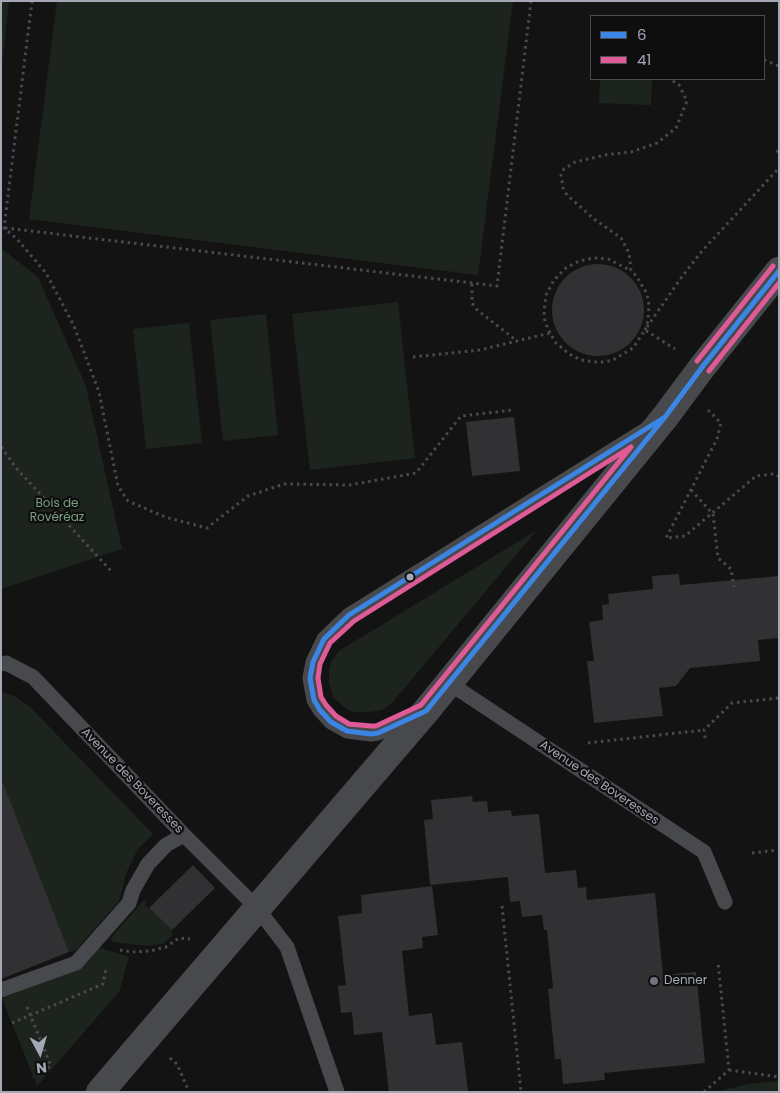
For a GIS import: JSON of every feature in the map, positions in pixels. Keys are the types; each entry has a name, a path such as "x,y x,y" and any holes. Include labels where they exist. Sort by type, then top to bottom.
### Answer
{"street":[{"path":"100,1092 426,711 666,417 703,366 779,271"}],"lane":[{"path":"426,711 391,728 371,734 346,730 331,722 314,700 310,678 313,662 324,639 348,615 666,417"},
{"name":"Avenue des Boveresses","path":"1,664 6,663 34,677 184,835 257,908 287,947 337,1092"},
{"name":"Avenue des Boveresses","path":"449,683 704,852 725,902"},
{"path":"1,990 76,963 128,904 133,890 148,864 166,845 184,835"}],"path":[{"path":"4,228 32,1"},
{"path":"4,228 497,286 531,1"},
{"path":"765,60 779,66"},
{"path":"631,270 628,253 622,238 594,219 567,195 563,188 561,175 564,169 574,162 605,155 631,152 657,143 676,128 687,102 679,85 672,80"},
{"path":"777,150 779,154"},
{"path":"645,330 648,321 649,305 647,294 631,270 620,263 608,259 593,258 579,261 566,268 554,280 546,295 545,322 556,343 569,354 581,360 595,362 613,360 624,355 633,348 702,251 779,168"},
{"path":"4,228 17,239 46,273 74,326 99,392 118,486 128,501 165,518 207,528 248,496 284,484 350,486 416,473 461,416 512,410"},
{"path":"472,284 472,303 476,309 518,341"},
{"path":"645,330 681,353"},
{"path":"414,357 480,350 550,333"},
{"path":"704,407 721,422 717,439 666,538 685,536 756,476 773,474 779,476"},
{"path":"1,447 17,469 112,572"},
{"path":"691,490 713,514 718,558 732,569 734,587"},
{"path":"581,744 704,730 732,703 779,698"},
{"path":"704,730 705,738"},
{"path":"752,853 779,850"},
{"path":"502,906 522,1092"},
{"path":"98,937 110,947 132,952 166,948 179,938 193,939"},
{"path":"718,962 729,1070"},
{"path":"32,978 27,1007 51,1066 33,1077"},
{"path":"12,1024 104,984"},
{"path":"148,1036 176,1064 189,1092"},
{"path":"704,1092 729,1070 779,1077"}],"green space":[{"path":"1,1 9,1 1,75"},
{"path":"57,1 513,1 478,275 29,219"},
{"path":"600,80 652,80 651,105 599,103"},
{"name":"Bois de Rovéréaz","path":"1,248 38,277 86,386 122,549 1,589"},
{"path":"398,302 415,458 310,470 292,314"},
{"path":"266,314 278,435 223,441 210,320"},
{"path":"189,323 202,443 146,449 133,329"},
{"path":"537,530 391,704 382,710 352,712 334,698 329,684 329,673 331,662 339,651"},
{"path":"1,692 14,696 30,707 153,834 138,849 127,871 119,901 75,951 69,952 1,779"},
{"path":"144,900 147,902 145,905 172,930 172,936 163,944 145,946 113,942 111,939 114,934"},
{"path":"98,947 129,957 119,992 37,1086 2,998 79,969"},
{"path":"779,1081 779,1092 715,1092 748,1084"}],"building":[{"path":"598,264 616,268 630,278 640,292 644,310 640,328 630,342 616,352 598,356 580,352 566,342 556,328 552,310 556,292 566,278 580,268"},
{"path":"514,417 520,471 472,476 466,422"},
{"path":"679,574 680,585 779,576 779,638 758,640 760,661 690,668 676,686 659,688 663,716 594,723 587,661 594,661 589,622 603,620 602,605 609,604 608,594 653,589 652,576"},
{"path":"3,783 69,952 1,979 1,784"},
{"path":"472,796 473,802 487,801 488,812 511,810 512,816 539,814 545,873 576,870 578,888 586,887 587,900 655,893 663,975 696,972 705,1063 604,1073 605,1080 563,1084 561,1059 555,1059 548,989 553,988 547,930 544,930 542,915 522,917 520,901 510,902 508,877 430,885 424,820 433,819 431,800"},
{"path":"193,865 215,888 172,930 149,908"},
{"path":"432,886 438,935 422,937 423,948 402,951 409,1016 432,1013 436,1045 462,1042 468,1092 389,1092 382,1032 354,1035 352,1012 341,1013 338,986 346,985 338,916 362,913 361,895"}],"transit line":[{"name":"41","path":"697,361 773,266"},
{"name":"6","path":"703,366 779,271"},
{"name":"41","path":"709,371 779,283"},
{"name":"6","path":"665,417 703,366"},
{"name":"6","path":"665,417 703,366"},
{"name":"6","path":"665,417 426,711 378,733 371,734 347,731 331,722 320,710 314,700 310,678 313,662 324,639 349,615 665,417"},
{"name":"41","path":"631,447 421,705 376,726 349,724 336,716 326,705 321,697 318,678 320,664 330,643 354,621 631,447"}],"place":[{"name":"Denner","path":"654,981"}]}
